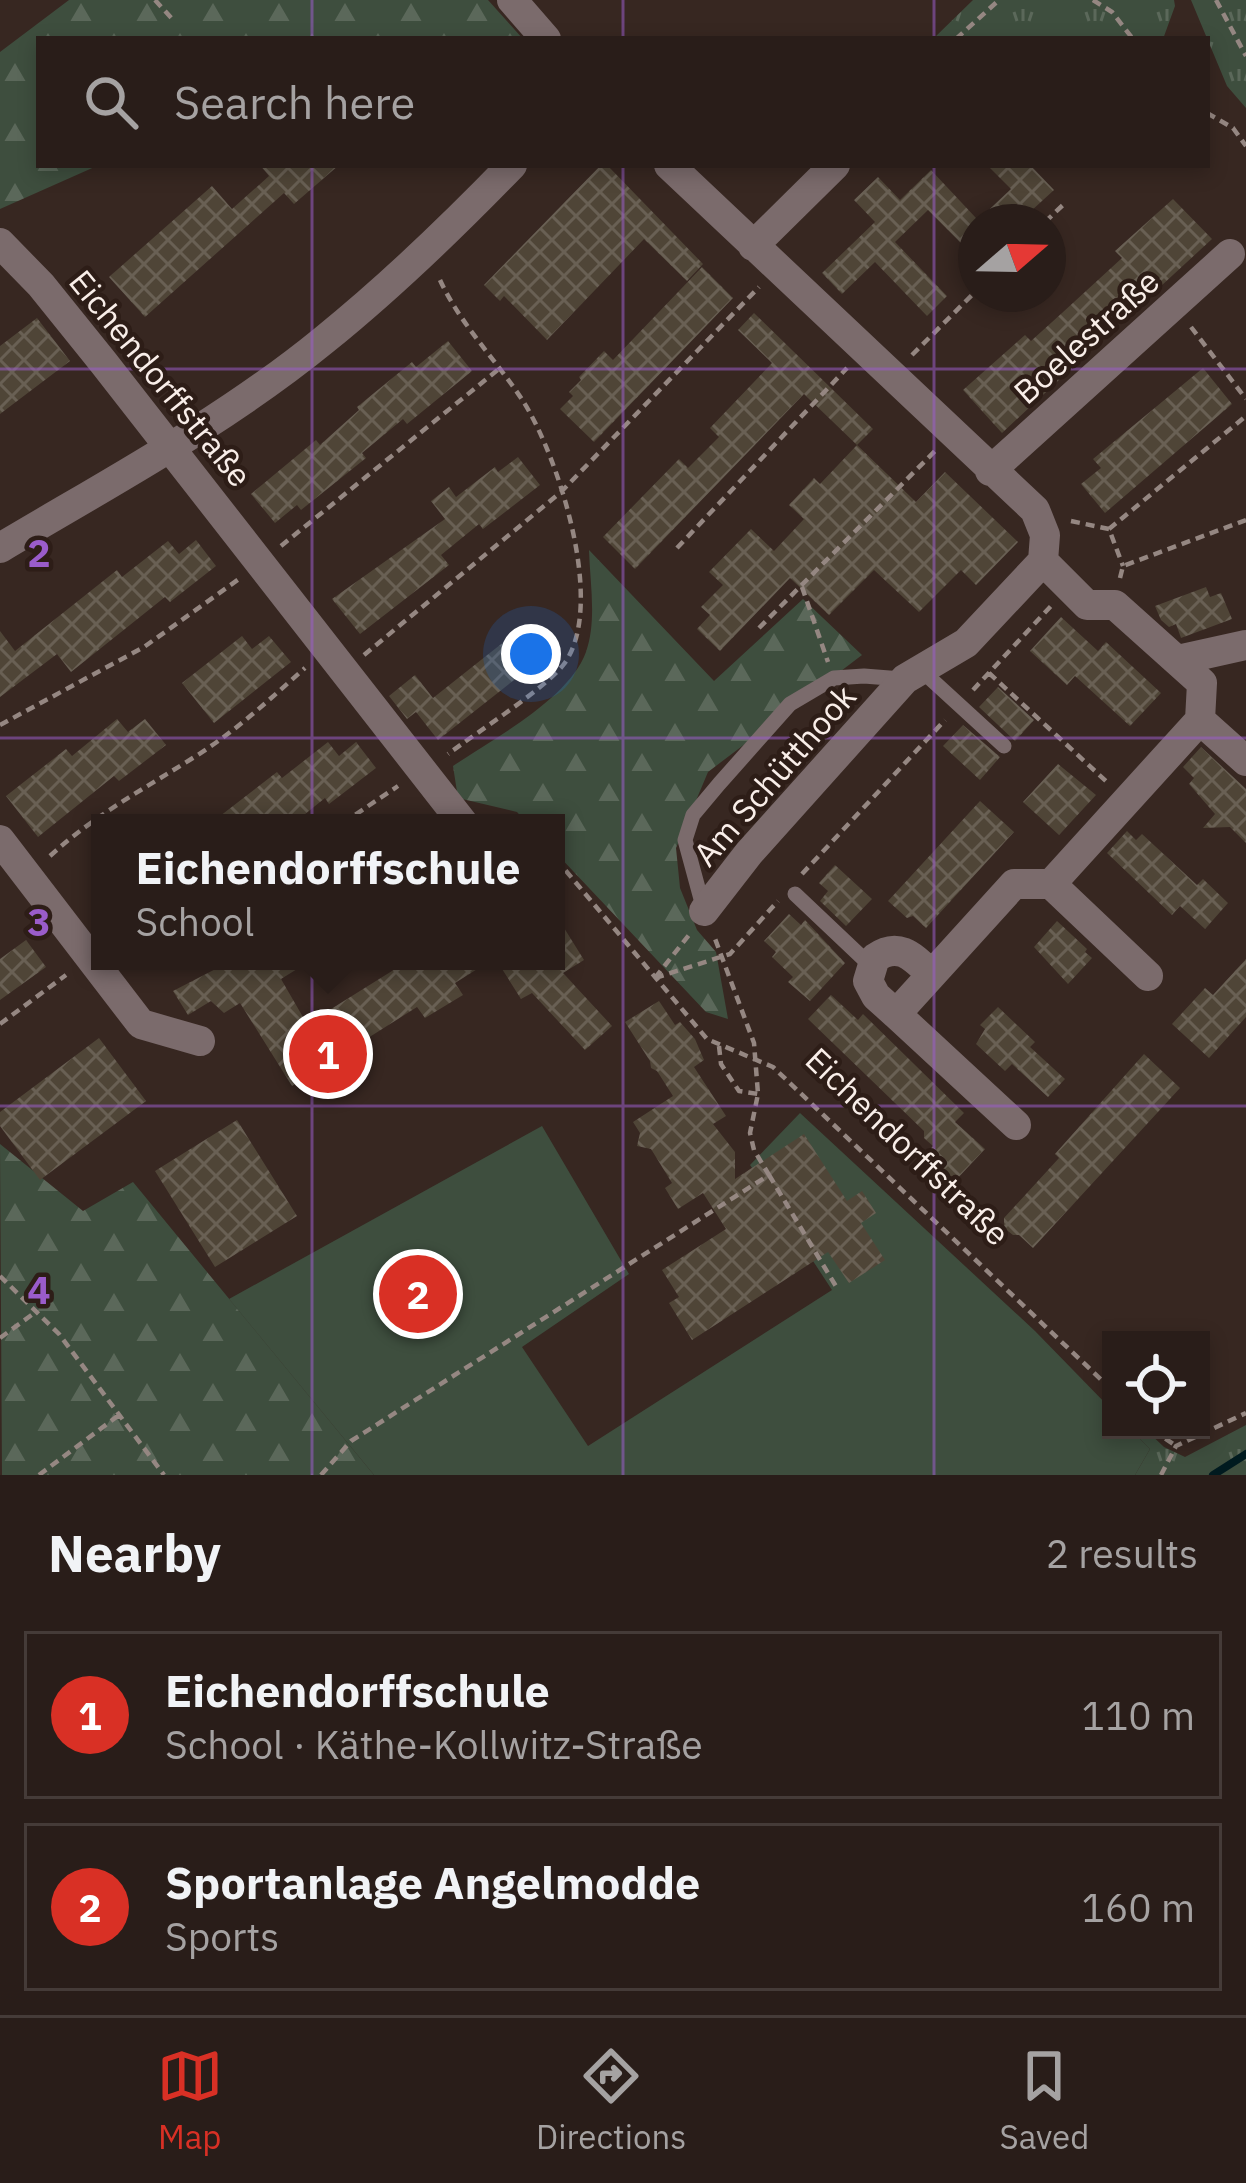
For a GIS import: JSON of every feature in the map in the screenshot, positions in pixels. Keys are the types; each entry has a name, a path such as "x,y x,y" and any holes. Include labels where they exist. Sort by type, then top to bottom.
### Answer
{"street":[{"path":"512,0 543,36"},
{"path":"0,548 171,446 320,344 427,253 509,168"},
{"path":"672,168 1036,513 1045,535 1043,561 1087,605 1115,604 1202,683 1200,720 1051,884"},
{"path":"753,245 832,168"},
{"name":"Eichendorffstraße","path":"0,243 41,285 171,446 456,814"},
{"name":"Boelestraße","path":"990,471 1230,254"},
{"name":"Am Schütthook","path":"704,911 749,853 913,675 966,643 1043,561"},
{"path":"1178,660 1246,645"},
{"path":"1200,720 1246,761"},
{"path":"0,840 90,957"},
{"path":"896,1014 1014,884 1051,884 1148,976"},
{"path":"931,974 912,956 897,950 881,953 870,965 872,989 1016,1125"},
{"path":"100,970 141,1024 200,1040"}],"lane":[{"name":"Am Schütthook","path":"704,911 685,840 693,815 790,704 834,678 913,675"},
{"path":"913,675 959,705 1004,746"},
{"path":"795,894 870,965"}],"path":[{"path":"155,0 175,22"},
{"path":"959,36 999,0"},
{"path":"1093,0 1112,12 1131,36"},
{"path":"1216,0 1246,56"},
{"path":"1210,115 1233,128 1246,146"},
{"path":"357,814 563,665 576,640 581,613 578,570 549,448 500,368 445,292 427,253"},
{"path":"106,814 337,658 561,492 777,268"},
{"path":"1174,305 1246,399"},
{"path":"891,376 958,309"},
{"path":"677,548 863,351"},
{"path":"0,725 144,647 261,563 500,368"},
{"path":"1109,529 1246,416"},
{"path":"759,628 951,434"},
{"path":"1036,513 1109,529"},
{"path":"1123,566 1246,520"},
{"path":"1109,529 1123,566 1115,604"},
{"path":"802,586 834,678"},
{"path":"655,978 723,958 1069,587"},
{"path":"989,673 1126,801"},
{"path":"28,876 91,826"},
{"name":"Eichendorffstraße","path":"565,870 707,1039 773,1066 1102,1381"},
{"path":"704,911 754,1043 758,1094 750,1133 754,1150 837,1288"},
{"path":"655,978 704,911"},
{"path":"0,1024 90,957"},
{"path":"719,1046 721,1064 739,1090 758,1094"},
{"path":"321,1475 351,1442 769,1174"},
{"path":"0,1276 37,1311 164,1475"},
{"path":"0,1338 37,1311"},
{"path":"1161,1475 1176,1446 1246,1413"},
{"path":"40,1475 119,1415"},
{"path":"1166,1439 1176,1446"}],"green space":[{"path":"69,0 488,0 520,36 36,36 36,168 92,168 0,209 0,52"},
{"path":"973,0 1174,0 1175,6 1164,36 936,36"},
{"path":"1191,0 1246,0 1246,108 1227,86 1210,36"},
{"path":"589,550 714,681 803,599 862,655 708,772 676,848 680,888 697,930 716,952 728,1019 706,1012 565,863 565,814 519,814 458,798 453,766 547,702 577,669 586,652 592,602"},
{"path":"800,1113 1035,1331 1102,1400 1102,1439 1140,1439 1150,1449 1135,1475 374,1475 229,1299 542,1126 629,1274 522,1347 588,1446 832,1290 750,1165"},
{"path":"0,1144 83,1211 133,1182 374,1475 2,1475"},
{"path":"1246,1425 1246,1475 1135,1475 1150,1449 1140,1439 1156,1439 1185,1457"}],"building":[{"path":"262,168 336,168 294,204 284,193 145,317 109,277 212,186 232,209 269,176"},
{"path":"598,168 610,168 703,264 687,281 644,239 547,340 504,296 500,301 484,285"},
{"path":"990,168 1033,168 1054,190 1039,204 995,204 1011,189"},
{"path":"931,170 963,204 958,204 958,240 928,210 895,242 947,296 927,316 875,262 842,294 822,273 875,222 854,200 878,177 900,200"},
{"path":"1173,199 1212,239 1148,298 1142,291 1100,329 1106,336 1002,433 963,390 1025,335 1031,341 1066,312 1122,258 1115,251"},
{"path":"702,267 733,298 594,442 560,409 573,396 569,392 604,351 613,360"},
{"path":"754,313 873,429 857,445 804,394 635,569 603,537 679,459 688,468 719,437 710,428 772,363 738,330"},
{"path":"37,318 70,361 0,414 0,346"},
{"path":"448,341 472,371 407,424 403,419 362,453 366,458 301,510 297,505 275,523 251,494 316,440 320,445 412,362 416,367"},
{"path":"1203,368 1232,404 1105,513 1081,484 1101,468 1093,459"},
{"path":"857,445 916,502 945,472 1018,542 976,585 961,570 919,612 874,570 829,615 790,578 720,651 697,629 710,615 701,607 723,585 709,572 751,529 774,551 804,519 789,505 814,478 820,484"},
{"path":"518,457 540,485 441,555 449,565 360,634 332,599 445,519 431,501 449,487 456,497 495,467 498,472"},
{"path":"196,540 216,566 170,602 165,597 71,672 57,654 0,697 0,631 15,651 117,570 122,577 168,541 179,554"},
{"path":"1206,587 1210,597 1221,593 1232,619 1181,638 1176,624 1169,627 1155,606"},
{"path":"1061,617 1098,651 1106,642 1161,693 1130,726 1075,676 1067,685 1030,651"},
{"path":"515,633 537,662 438,740 416,712 407,719 389,696 415,675 433,698"},
{"path":"242,636 252,649 269,636 291,662 214,723 182,683"},
{"path":"998,687 1034,720 1015,741 979,707"},
{"path":"117,719 128,732 145,719 166,745 119,781 114,776 38,837 6,796 66,749 72,756"},
{"path":"963,725 1000,757 980,780 943,746"},
{"path":"328,742 339,756 356,742 376,768 329,804 325,798 305,814 223,814 277,772 282,778"},
{"path":"1201,747 1246,789 1246,843 1230,827 1203,828 1215,814 1189,784 1194,778 1183,767"},
{"path":"1058,764 1096,795 1059,835 1023,802"},
{"path":"980,801 1014,832 926,928 888,901"},
{"path":"1127,831 1136,840 1142,834 1197,885 1203,879 1228,903 1205,929 1180,906 1172,915 1107,853"},
{"path":"835,865 872,899 846,926 820,901 828,891 819,883"},
{"path":"789,914 801,925 805,920 845,963 810,1001 788,982 793,977 772,957 776,952 764,941"},
{"path":"1057,921 1092,958 1068,984 1034,947"},
{"path":"565,929 584,960 563,973 612,1026 585,1050 532,993 521,999 503,970 565,970"},
{"path":"26,940 46,967 0,1000 0,959"},
{"path":"1246,959 1246,1017 1209,1058 1172,1024 1205,988 1213,995"},
{"path":"214,970 296,970 281,979 307,1024 394,970 476,970 455,983 463,995 425,1018 417,1007 292,1086 240,1003 224,1013 211,1001 188,1015 173,991"},
{"path":"831,995 858,1020 863,1014 964,1113 955,1122 985,1149 954,1182 925,1155 933,1146 924,1138 924,1131 808,1019"},
{"path":"659,1001 675,1025 680,1022 695,1039 704,1060 694,1067 726,1116 713,1124 735,1152 735,1179 804,1134 847,1201 862,1191 876,1213 861,1223 885,1260 849,1283 828,1252 692,1340 669,1303 679,1297 662,1270 726,1229 703,1193 678,1209 665,1188 672,1183 651,1149 637,1146 640,1133 633,1122 673,1096 625,1022"},
{"path":"998,1007 1035,1042 1030,1047 1065,1079 1048,1097 1012,1064 1005,1071 976,1044 985,1029 980,1025"},
{"path":"99,1038 146,1101 40,1180 0,1126 0,1112"},
{"path":"1144,1054 1180,1088 1033,1248 1004,1228 1004,1218"},
{"path":"237,1120 297,1216 215,1267 155,1171"}],"waterway":[{"path":"1213,1475 1246,1454"}],"place":[{"name":"Eichendorffschule","path":"328,1054"},
{"name":"Sportanlage Angelmodde","path":"418,1294"}]}
